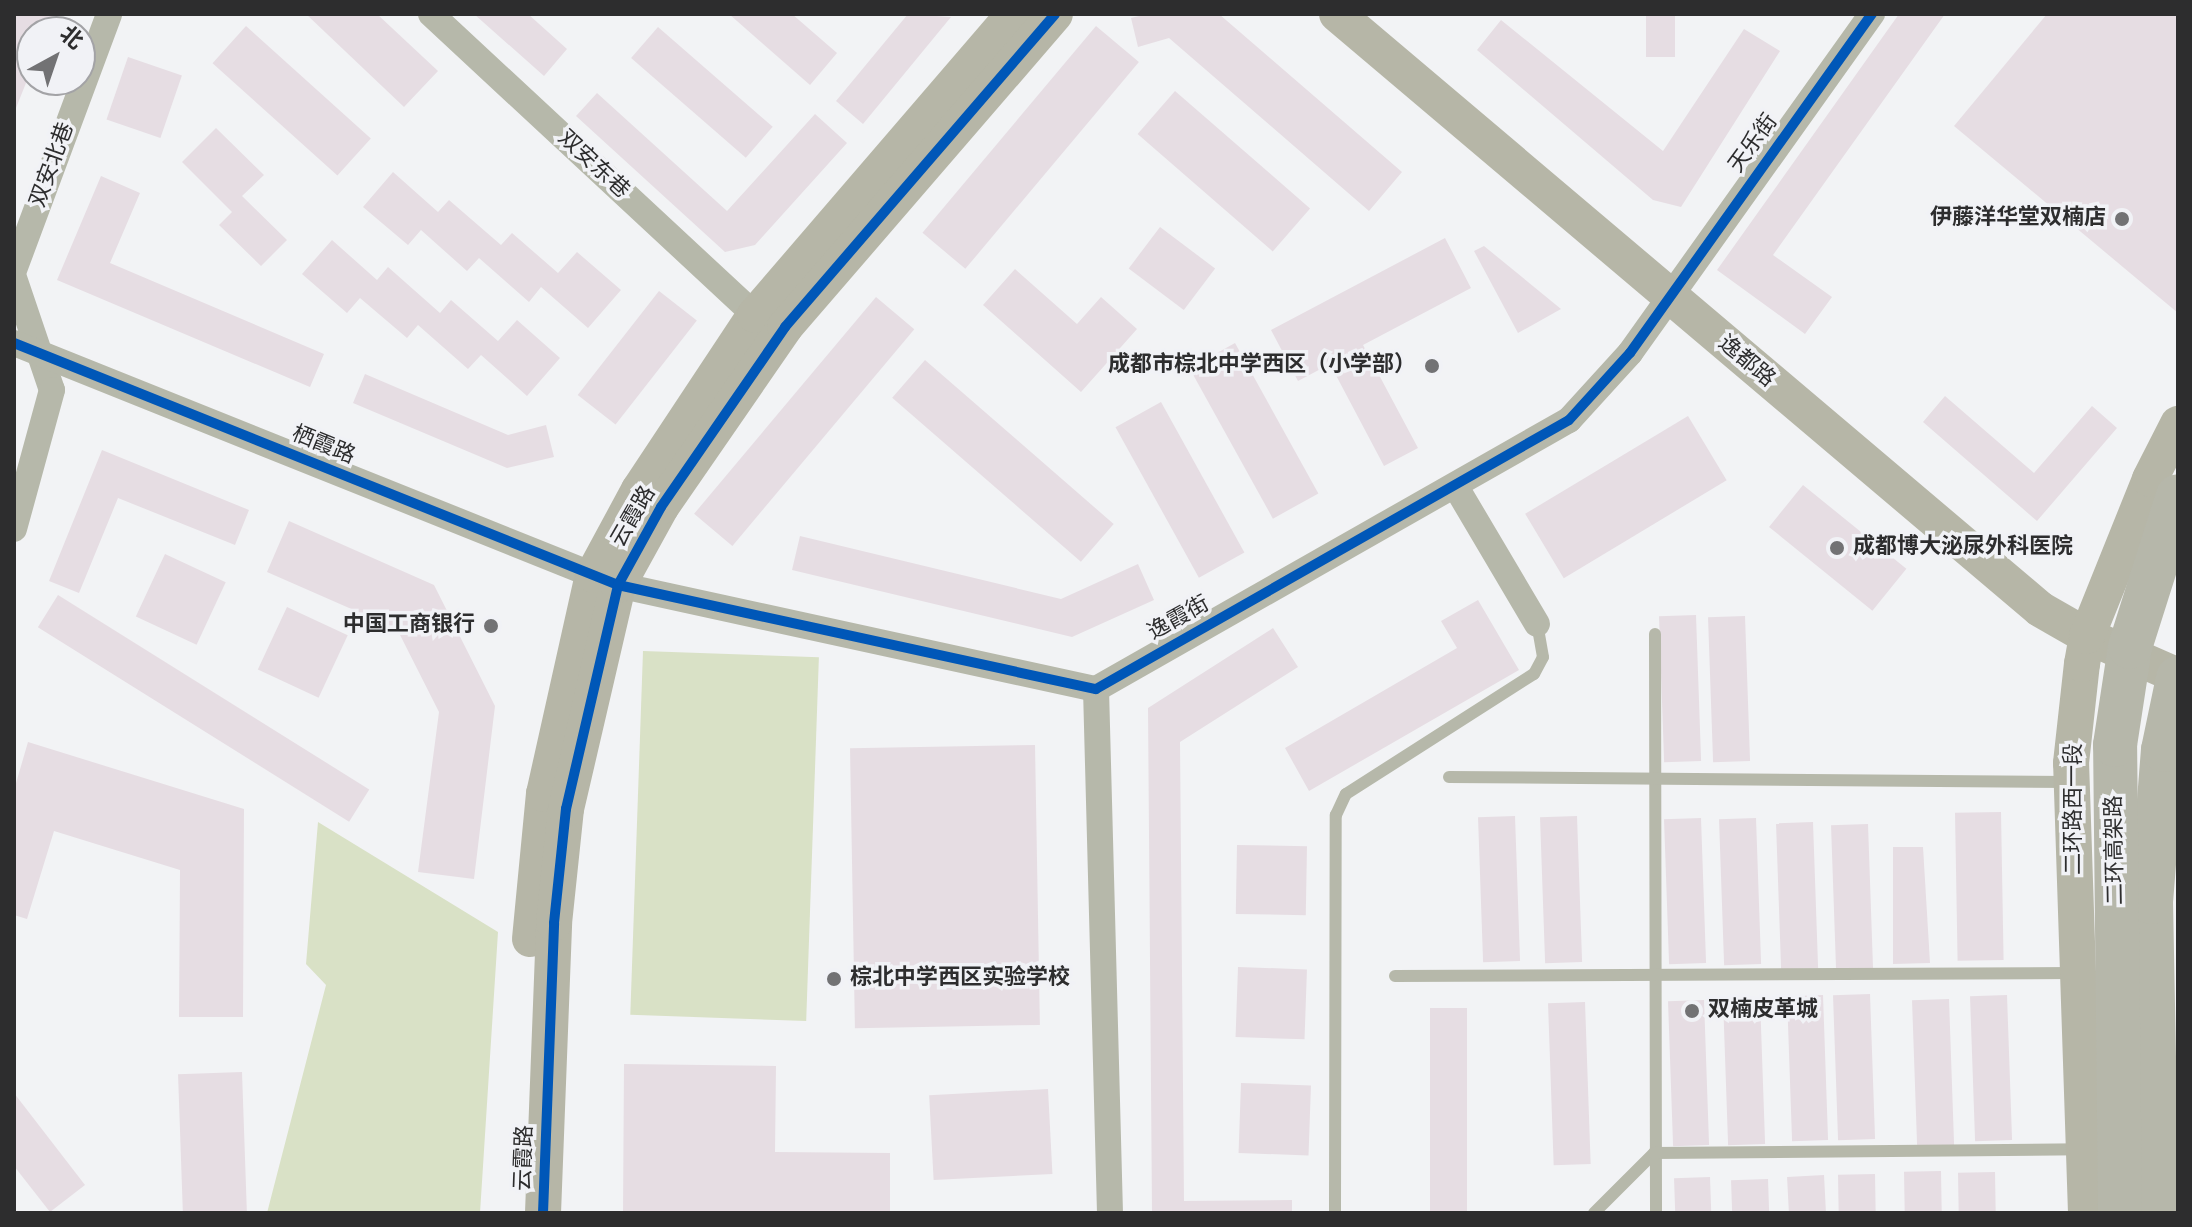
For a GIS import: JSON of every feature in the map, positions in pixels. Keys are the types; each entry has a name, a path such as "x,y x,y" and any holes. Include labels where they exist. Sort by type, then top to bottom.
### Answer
{"highway":[{"name":"二环高架路","path":"2120,1213 2115,745 2130,647 2178,496"},
{"name":"二环高架路","path":"2157,1213 2151,902 2163,750 2178,677"}],"street":[{"name":"双安北巷","path":"14,270 109,14"},
{"name":"双安东巷","path":"431,14 755,315"},
{"path":"518,1213 532,889 544,794 606,580 639,490 755,315 1014,14"},
{"name":"云霞路","path":"543,1213 554,923 566,809 606,580 661,507 785,327 1055,14"},
{"name":"逸都路","path":"1337,14 2040,609 2087,636 2178,677"},
{"name":"天乐街","path":"1669,298 1872,14"},
{"path":"14,278 52,390 14,529"},
{"name":"逸霞街","path":"1096,689 1569,420 1630,353 1669,298"},
{"name":"栖霞路","path":"14,343 606,580"},
{"name":"二环路西一段","path":"2086,1213 2072,782 2087,636 2150,479 2178,424"},
{"path":"1456,487 1537,624"},
{"path":"606,580 1096,689 1110,1213"}],"lane":[{"path":"1335,1213 1336,815 1346,794 1534,674 1543,657 1537,624"},
{"path":"1655,634 1658,975 1654,1153 1656,1213"},
{"path":"1449,777 2072,782"},
{"path":"1395,976 2077,973"},
{"path":"1594,1213 1654,1153 2084,1149"}],"green space":[{"path":"643,651 819,657 806,1021 630,1015"},
{"path":"318,822 498,932 480,1213 267,1213 326,985 306,964"}],"building":[{"path":"14,14 53,14 16,16 16,96 21,96 14,113"},
{"path":"306,14 377,14 438,71 404,107"},
{"path":"474,14 528,14 567,49 544,76"},
{"path":"729,14 792,14 837,53 810,85"},
{"path":"908,14 951,17 863,124 836,101"},
{"path":"1147,14 1219,14 1402,172 1369,211 1169,38 1138,47 1131,18"},
{"path":"1646,14 1675,14 1675,57 1646,57"},
{"path":"1899,14 1945,14 1773,255 1832,297 1805,334 1717,270"},
{"name":"伊藤洋华堂双楠店","path":"2047,14 2178,14 2178,313 1954,126"},
{"path":"1501,20 1663,151 1744,29 1780,51 1681,207 1653,200 1477,50"},
{"path":"246,26 371,138 337,176 213,63"},
{"path":"1096,26 1139,62 965,269 922,233"},
{"path":"658,27 773,127 746,158 631,58"},
{"path":"128,57 182,76 160,138 107,119"},
{"path":"1175,91 1310,208 1273,251 1138,134"},
{"path":"597,93 727,211 815,114 847,143 755,245 725,252 576,116"},
{"path":"216,128 264,175 242,196 287,240 261,266 219,225 232,212 182,162"},
{"path":"393,172 438,212 449,200 501,245 512,233 558,273 577,252 621,290 588,328 541,287 529,302 479,258 467,271 421,230 408,245 363,207"},
{"path":"101,176 140,193 110,263 324,354 310,387 57,280"},
{"path":"1160,227 1215,269 1184,310 1129,269"},
{"path":"1445,238 1471,288 1363,345 1418,448 1384,466 1330,364 1298,381 1271,330"},
{"path":"332,240 377,280 388,267 440,313 451,300 498,341 517,320 560,358 527,396 481,355 468,369 418,325 407,338 360,298 347,313 302,274"},
{"path":"1484,246 1561,309 1518,333 1474,251"},
{"path":"1015,269 1077,324 1101,297 1137,329 1081,392 983,305"},
{"path":"659,291 697,321 616,425 578,395"},
{"path":"876,297 914,329 732,546 694,514"},
{"path":"1235,343 1318,493 1273,519 1190,368"},
{"path":"925,360 1114,524 1081,562 892,398"},
{"path":"365,374 508,435 546,425 554,457 507,468 353,403"},
{"path":"1945,396 2034,473 2092,406 2117,428 2037,521 1923,422"},
{"path":"1161,402 1244,552 1199,578 1116,427"},
{"path":"1688,416 1727,480 1564,578 1525,514"},
{"path":"102,450 249,510 235,545 118,498 79,593 49,581"},
{"name":"成都博大泌尿外科医院","path":"1803,485 1906,569 1872,611 1769,527"},
{"path":"289,521 434,585 495,706 474,879 418,872 439,712 397,629 267,572"},
{"path":"800,536 1061,599 1138,564 1154,600 1072,637 792,570"},
{"path":"165,554 226,582 197,645 136,617"},
{"path":"58,595 369,789 349,822 38,627"},
{"path":"1478,600 1519,670 1309,791 1285,748 1457,648 1441,621"},
{"path":"287,607 348,635 319,698 258,670"},
{"path":"1696,615 1701,761 1664,762 1659,616"},
{"path":"1745,616 1750,761 1713,762 1708,617"},
{"path":"1273,628 1298,667 1180,742 1184,1201 1292,1200 1292,1213 1152,1213 1148,708"},
{"path":"28,742 244,809 243,1017 179,1017 180,870 54,831 27,919 14,915 14,790"},
{"path":"1035,745 1040,1025 855,1028 850,748"},
{"path":"2001,812 2004,960 1958,961 1955,813"},
{"path":"1515,816 1520,961 1483,962 1478,817"},
{"path":"1577,816 1582,962 1545,963 1540,817"},
{"path":"1701,818 1706,963 1669,964 1664,819"},
{"path":"1756,818 1761,964 1724,965 1719,819"},
{"path":"1813,822 1818,968 1781,969 1776,823"},
{"path":"1868,824 1873,969 1836,970 1831,825"},
{"path":"1237,845 1307,846 1306,915 1236,914"},
{"path":"1893,847 1923,847 1930,963 1893,964"},
{"path":"1238,967 1307,969 1305,1039 1236,1037"},
{"path":"1870,994 1875,1139 1838,1140 1833,995"},
{"path":"1823,995 1828,1140 1792,1141 1787,996"},
{"path":"2007,995 2012,1140 1975,1141 1970,996"},
{"path":"1760,998 1765,1144 1728,1145 1723,999"},
{"path":"1949,999 1954,1145 1917,1146 1912,1000"},
{"path":"1704,1000 1709,1145 1673,1146 1668,1001"},
{"path":"1585,1002 1591,1164 1554,1165 1548,1003"},
{"path":"1430,1008 1467,1008 1467,1211 1430,1211"},
{"path":"624,1064 776,1066 775,1152 890,1153 890,1213 623,1213"},
{"path":"242,1072 247,1213 183,1213 178,1074"},
{"path":"1241,1083 1311,1085 1309,1155 1239,1153"},
{"path":"1048,1089 1052,1174 934,1180 929,1095"},
{"path":"14,1093 85,1185 50,1212 14,1166"},
{"path":"1941,1171 1942,1213 1905,1213 1904,1172"},
{"path":"1995,1172 1996,1213 1959,1213 1958,1173"},
{"path":"1875,1174 1876,1213 1839,1213 1838,1175"},
{"path":"1824,1175 1826,1213 1789,1213 1787,1177"},
{"path":"1710,1177 1711,1213 1675,1213 1674,1178"},
{"path":"1768,1179 1769,1213 1732,1213 1731,1180"}],"cycle path":[{"path":"543,1213 554,923 566,809 618,585 661,507 785,327 1055,14"},
{"path":"14,343 618,585 1096,689 1569,420 1630,353 1872,14"}],"place":[{"name":"伊藤洋华堂双楠店","path":"2122,219"},
{"name":"成都市棕北中学西区（小学部）","path":"1432,366"},
{"name":"成都博大泌尿外科医院","path":"1837,548"},
{"name":"中国工商银行","path":"491,626"},
{"name":"棕北中学西区实验学校","path":"834,979"},
{"name":"双楠皮革城","path":"1692,1011"}]}
